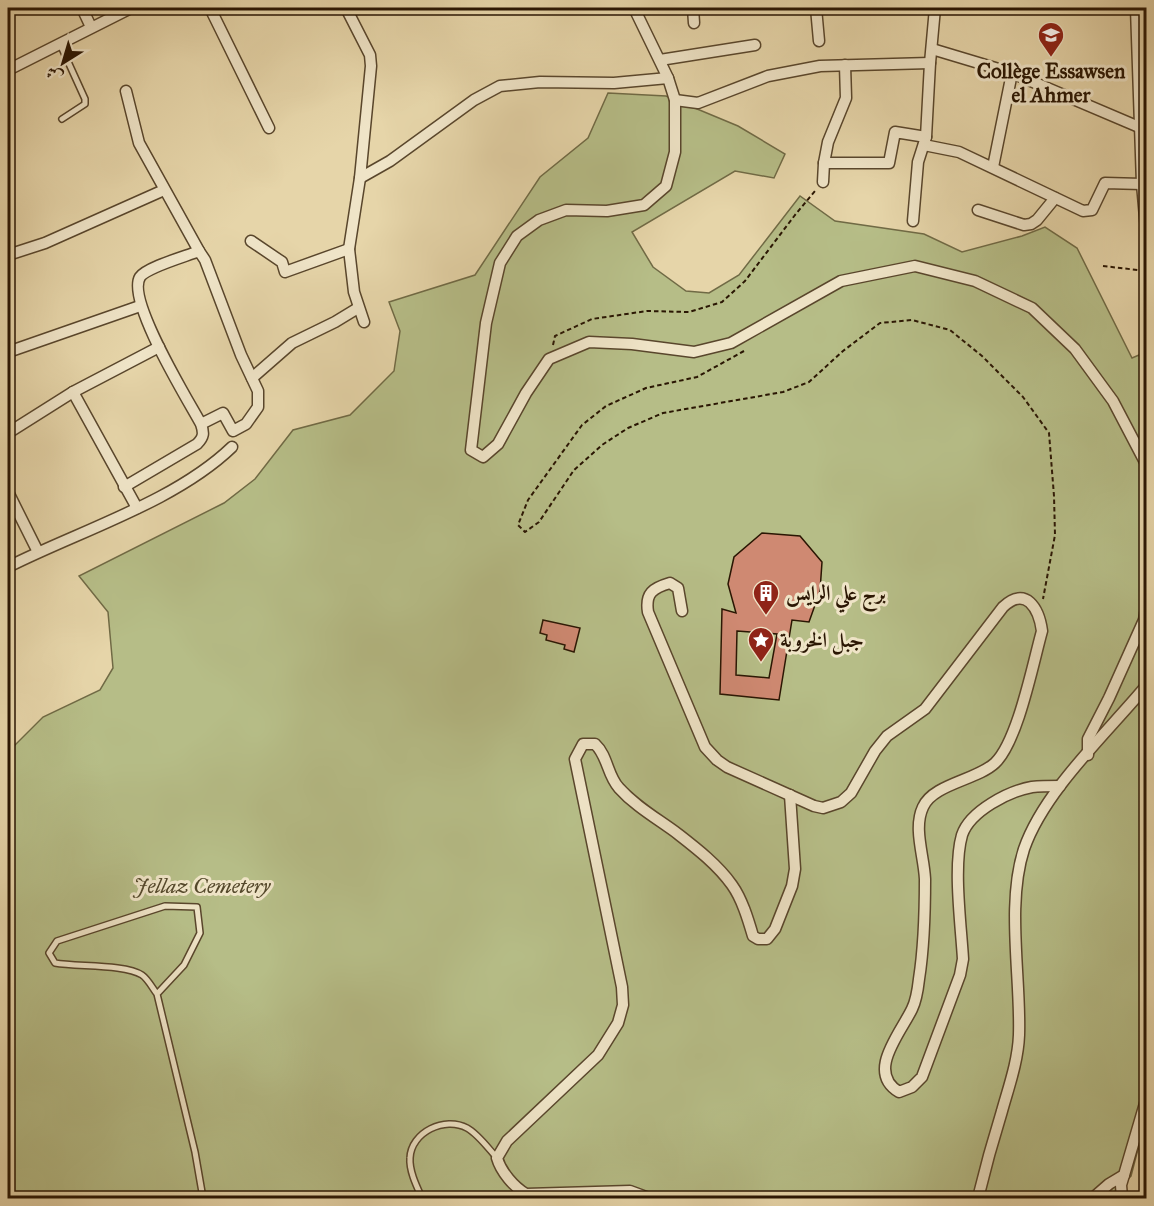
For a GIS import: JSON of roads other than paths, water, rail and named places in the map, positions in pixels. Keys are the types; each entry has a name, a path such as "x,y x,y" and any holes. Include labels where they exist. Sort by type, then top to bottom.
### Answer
{"street":[{"path":"82,8 91,27"},
{"path":"8,70 131,8"},
{"path":"210,8 269,128"},
{"path":"346,8 370,55 371,66 360,178 349,249 358,308 363,322"},
{"path":"634,8 660,60 675,100 675,152 666,186 644,205 607,211 566,210 540,220 517,236 500,263 486,323 471,450 483,457 498,444 526,393 549,359 589,342 632,344 694,352 731,343 841,281 915,266 975,281 1032,309 1074,349 1113,400 1146,464"},
{"path":"693,8 694,23"},
{"path":"816,8 819,41"},
{"path":"913,221 918,162 925,141 935,8"},
{"path":"1137,8 1144,130 1142,184 1146,229"},
{"path":"660,60 755,45"},
{"path":"932,49 1012,73 1144,130"},
{"path":"675,100 698,103 779,73 820,66 930,63"},
{"path":"823,182 824,163 831,135 846,98 845,65"},
{"path":"993,167 1012,73"},
{"path":"360,178 390,161 474,100 500,86 530,83 614,83 668,78"},
{"path":"126,91 139,143 205,261 231,323 241,355 258,391 258,407 246,424 233,431 223,413 201,424"},
{"path":"824,163 889,163 895,132 959,152 1083,211 1092,210 1105,183 1142,184"},
{"path":"8,255 45,243 164,190"},
{"path":"978,210 1024,225 1031,224 1055,198"},
{"path":"252,241 282,262 285,272 349,249"},
{"path":"124,487 197,444 204,433 140,306 138,290 141,276 146,272 199,251"},
{"path":"8,352 140,306"},
{"path":"252,378 292,343 358,308"},
{"path":"8,434 73,392 159,347"},
{"path":"73,392 136,508"},
{"path":"8,567 163,495 216,462 232,447"},
{"path":"8,492 38,552"},
{"path":"682,611 678,588 670,583 659,586 651,592 647,602 648,612 705,747 727,767 823,808 841,802 850,793 875,751 887,736 925,709 1003,606 1011,600 1023,599 1033,603 1040,616 1042,631 1011,742 996,762 982,772 927,799 922,809 919,825 925,877 919,979 913,1007 884,1065 885,1077 899,1092 912,1087 922,1077 960,975 963,959 958,856 963,833 971,820 984,807 1008,795 1032,787 1060,786"},
{"path":"1088,754 1088,739 1110,698 1144,620 1146,608"},
{"path":"978,1198 1018,1053 1016,912 1024,850 1060,786 1146,686"},
{"path":"649,1198 630,1191 526,1194 518,1189 498,1165 496,1158 507,1141 598,1055 618,1023 623,1005 622,987 575,759 583,744 596,744 602,750 611,778 620,789 634,803 680,835 716,867 732,885 753,936 758,939 766,939 776,929 792,886 795,869 790,795"},
{"path":"1146,958 1146,976"},
{"path":"1122,1198 1121,1185 1146,1101"},
{"path":"1093,1198 1109,1184 1124,1176"}],"lane":[{"path":"60,44 85,99 85,104 81,108 62,119"},
{"path":"157,994 184,965 200,933 197,908 165,906 57,941 49,953 55,963 73,967 117,967 142,975 157,994 195,1152 203,1198"},
{"path":"422,1198 410,1158 417,1140 432,1126 449,1124 466,1127 496,1158"}],"place":[{"name":"Collège Essawsen el Ahmer","path":"1051,58"},
{"name":"برج علي الرايس","path":"766,616"},
{"name":"جبل الخروبة","path":"761,663"}],"park label":[{"name":"Jellaz Cemetery","path":"202,886"}]}
